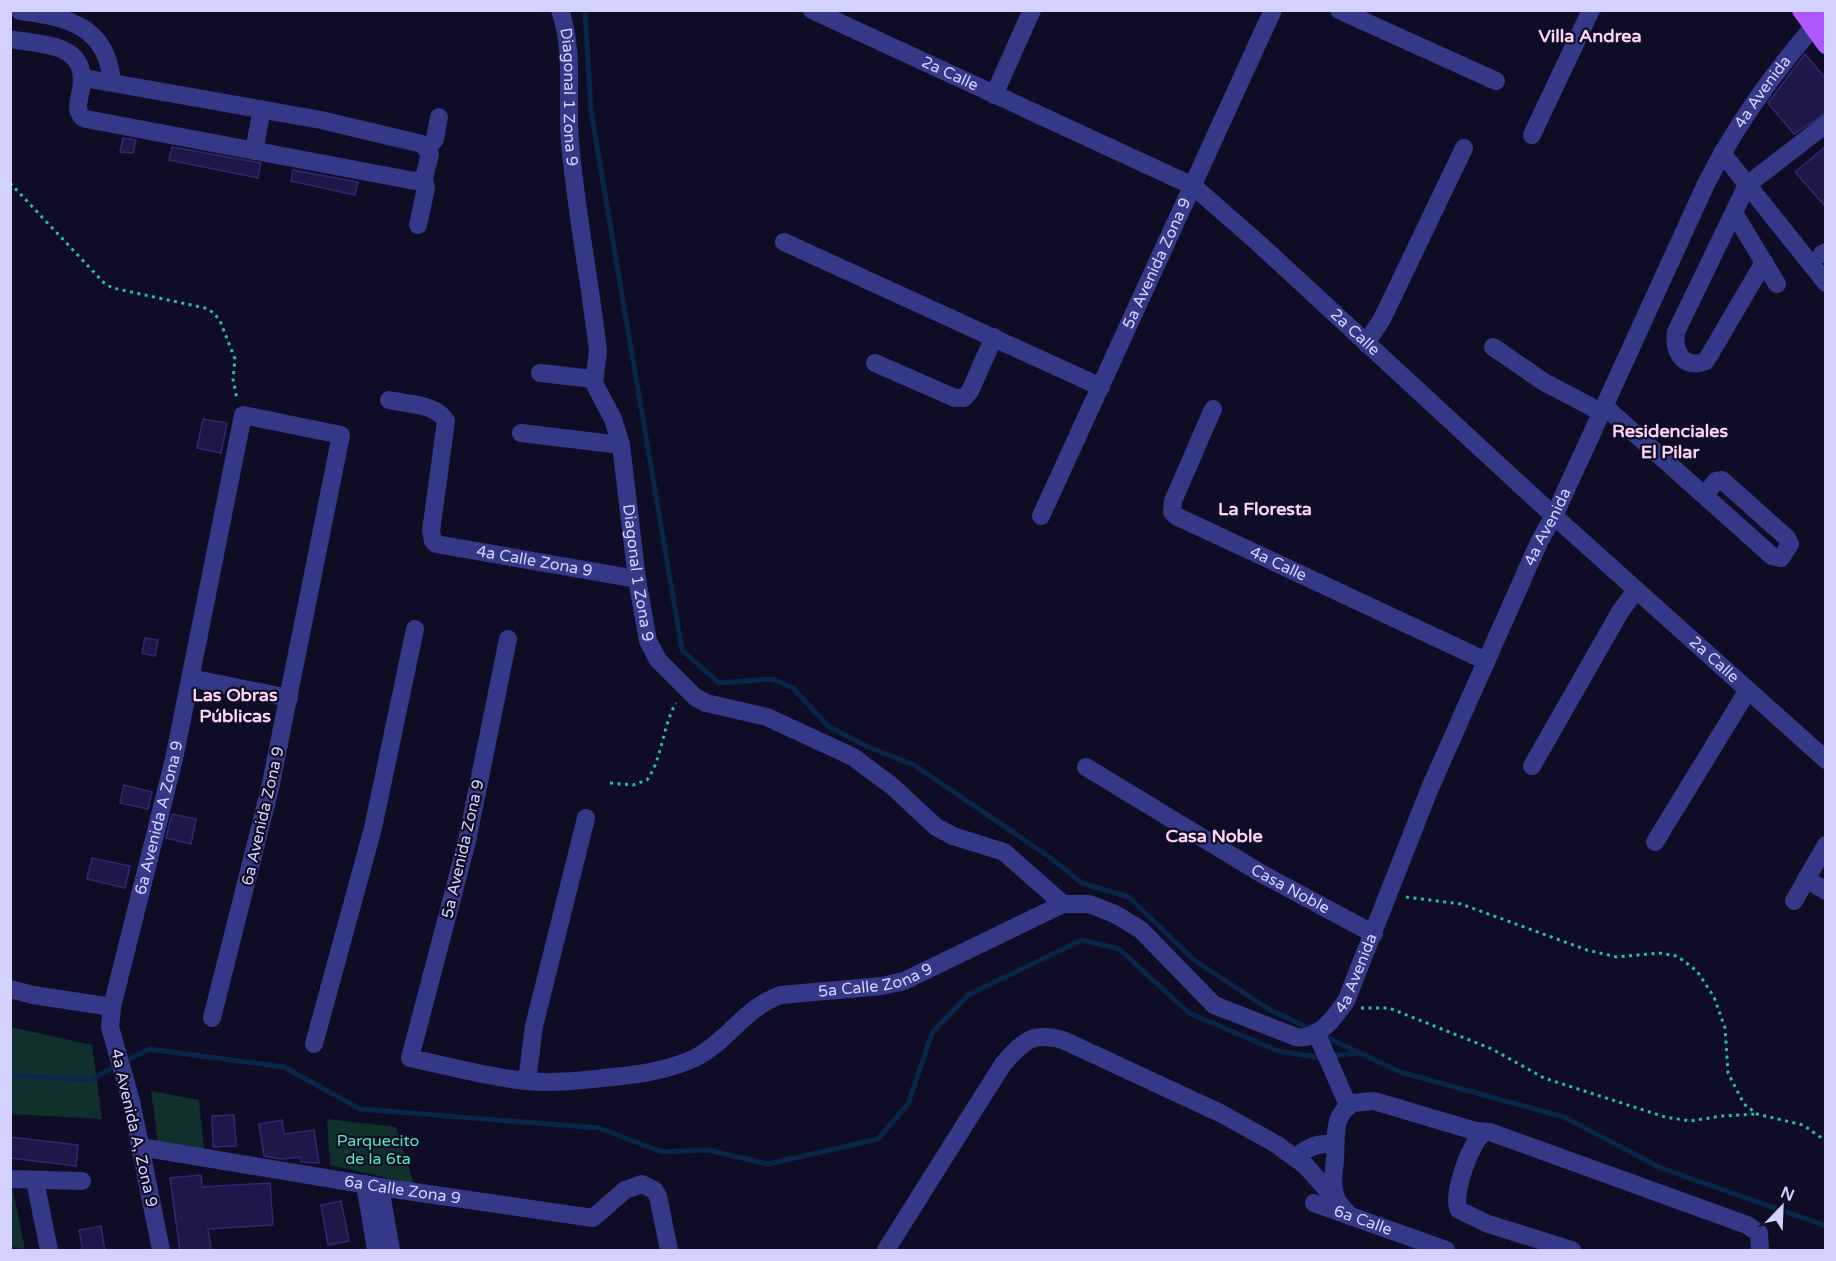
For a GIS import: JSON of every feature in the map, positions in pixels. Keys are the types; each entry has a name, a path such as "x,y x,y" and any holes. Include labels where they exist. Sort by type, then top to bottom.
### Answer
{"main road":[{"path":"1801,10 1820,19 1826,45"}],"street":[{"path":"10,25 20,10 61,18 90,32 106,53 112,82"},
{"name":"Diagonal 1 Zona 9","path":"560,10 569,41 568,101 573,182 598,351 593,379 621,445 637,579 651,650 685,689 706,703 767,717 853,757 892,786 936,827 953,836 1004,852 1063,904"},
{"name":"2a Calle","path":"812,10 1192,186 1255,240 1554,516 1826,760"},
{"path":"994,95 1032,10"},
{"name":"5a Avenida Zona 9","path":"1041,516 1273,10"},
{"path":"1339,10 1496,81"},
{"path":"1532,135 1592,10"},
{"name":"4a Avenida","path":"1322,1027 1346,1001 1430,788 1486,661 1655,291 1722,153 1756,99 1820,19"},
{"path":"10,39 62,49 76,59 84,78 77,108 82,117 86,119 415,181 424,178"},
{"path":"84,78 321,120 422,144 428,148 430,154 424,178 426,188 418,225"},
{"path":"254,151 262,109"},
{"path":"428,148 435,139 439,117"},
{"path":"1764,262 1706,361 1696,365 1686,362 1678,355 1674,345 1676,332 1747,185 1826,124"},
{"path":"1366,343 1382,319 1464,148"},
{"path":"1722,153 1826,283"},
{"path":"1734,213 1777,284"},
{"path":"783,242 1101,387"},
{"path":"875,363 955,398 964,398 970,391 993,337"},
{"path":"1493,347 1544,382 1603,409 1705,495 1772,556 1781,558 1789,549 1790,544 1787,538 1722,480 1716,481 1705,495"},
{"path":"540,373 593,379"},
{"name":"4a Calle Zona 9","path":"389,400 435,410 442,414 446,421 431,531 433,541 441,546 637,579"},
{"name":"4a Calle","path":"1213,409 1173,501 1172,512 1176,516 1486,661"},
{"name":"6a Avenida Zona 9","path":"212,1018 270,788 341,435 243,415"},
{"name":"6a Avenida A Zona 9","path":"112,1006 174,759 243,415"},
{"path":"520,433 621,445"},
{"path":"1532,766 1620,612 1636,590"},
{"path":"314,1044 373,828 415,629"},
{"name":"5a Avenida Zona 9","path":"410,1058 467,841 508,639"},
{"path":"190,678 289,698"},
{"path":"1655,842 1748,690"},
{"name":"Casa Noble","path":"1086,767 1262,874 1374,934"},
{"path":"527,1081 534,1026 586,818"},
{"path":"1794,901 1826,845"},
{"path":"1806,879 1826,891"},
{"name":"5a Calle Zona 9","path":"410,1058 527,1081 572,1081 666,1069 684,1063 714,1046 745,1015 769,999 882,986 904,981 1063,904 1089,904 1128,921 1151,940 1214,1005 1296,1037 1322,1027"},
{"path":"10,989 33,995 112,1006"},
{"name":"4a Avenida A, Zona 9","path":"112,1006 110,1027 131,1101 160,1251"},
{"path":"1322,1027 1348,1105"},
{"path":"886,1251 1003,1064 1016,1049 1035,1036 1050,1036 1063,1040 1220,1113 1276,1144 1320,1180 1344,1209"},
{"path":"1344,1209 1332,1176 1335,1158 1334,1143 1340,1115 1348,1105 1362,1100 1374,1101 1485,1132 1747,1225 1759,1233 1760,1251"},
{"path":"1485,1132 1474,1143 1458,1188 1456,1202 1459,1210 1488,1224 1572,1251"},
{"path":"1295,1158 1307,1148 1319,1143 1334,1143"},
{"name":"6a Calle Zona 9","path":"140,1147 372,1186 593,1218 633,1185 649,1187 658,1196 669,1251"},
{"path":"10,1179 81,1181"},
{"path":"35,1181 49,1251"},
{"path":"372,1186 376,1251"},
{"path":"372,1186 391,1251"},
{"name":"6a Calle","path":"1314,1203 1344,1209 1446,1251"}],"path":[{"path":"10,183 47,225 112,288 205,308 214,313 220,321 235,359 234,385 243,415"},
{"path":"610,783 633,785 648,780 654,768 665,724 685,689"},
{"path":"1390,892 1412,898 1461,904 1587,950 1617,957 1659,953 1677,956 1697,971 1714,997 1725,1029 1728,1072 1744,1104 1758,1114"},
{"path":"1322,1027 1367,1006 1389,1008 1492,1049 1544,1078 1665,1118 1690,1121 1758,1114 1803,1125 1826,1141"}],"green space":[{"path":"11,1027 92,1045 102,1119 11,1114"},
{"path":"151,1091 199,1100 204,1150 158,1143"},
{"name":"Parquecito de la 6ta","path":"327,1119 396,1127 414,1184 330,1165"},
{"path":"11,1189 13,1190 25,1249 11,1247"}],"building":[{"path":"1805,54 1826,79 1826,113 1794,134 1768,103"},
{"path":"123,138 136,140 133,153 120,152"},
{"path":"1826,146 1826,207 1795,172"},
{"path":"172,147 261,163 258,178 169,160"},
{"path":"293,170 358,182 355,195 291,181"},
{"path":"203,419 227,423 221,453 197,448"},
{"path":"145,638 158,640 155,656 142,653"},
{"path":"124,785 152,792 148,809 120,803"},
{"path":"172,814 196,819 191,844 166,838"},
{"path":"92,858 130,866 125,888 87,879"},
{"path":"234,1115 236,1146 213,1147 212,1116"},
{"path":"282,1120 284,1134 314,1130 319,1163 301,1162 300,1157 282,1159 264,1156 259,1124"},
{"path":"10,1137 78,1145 76,1166 10,1158"},
{"path":"201,1175 202,1187 270,1183 273,1225 208,1229 211,1249 180,1251 170,1178"},
{"path":"341,1201 349,1241 328,1245 321,1205"},
{"path":"101,1226 105,1251 83,1251 79,1230"}],"waterway":[{"path":"585,10 591,111 682,650 719,683 772,679 793,688 828,726 866,746 914,765 1048,856 1082,883 1129,897 1194,960 1270,1010 1313,1030"},
{"path":"124,1062 149,1049 284,1067 360,1109 599,1128 662,1152 708,1150 768,1164 878,1139 908,1104 932,1033 968,995 1082,940 1119,949 1189,1013 1278,1051 1322,1058"},
{"path":"1324,1036 1400,1072 1564,1117 1661,1168 1826,1226"},
{"path":"1331,1056 1358,1053"},
{"path":"10,1075 90,1080 116,1066"}],"district":[{"name":"Villa Andrea","path":"1590,36"},
{"name":"Residenciales El Pilar","path":"1670,441"},
{"name":"La Floresta","path":"1265,509"},
{"name":"Las Obras Públicas","path":"235,705"},
{"name":"Casa Noble","path":"1214,836"}]}
